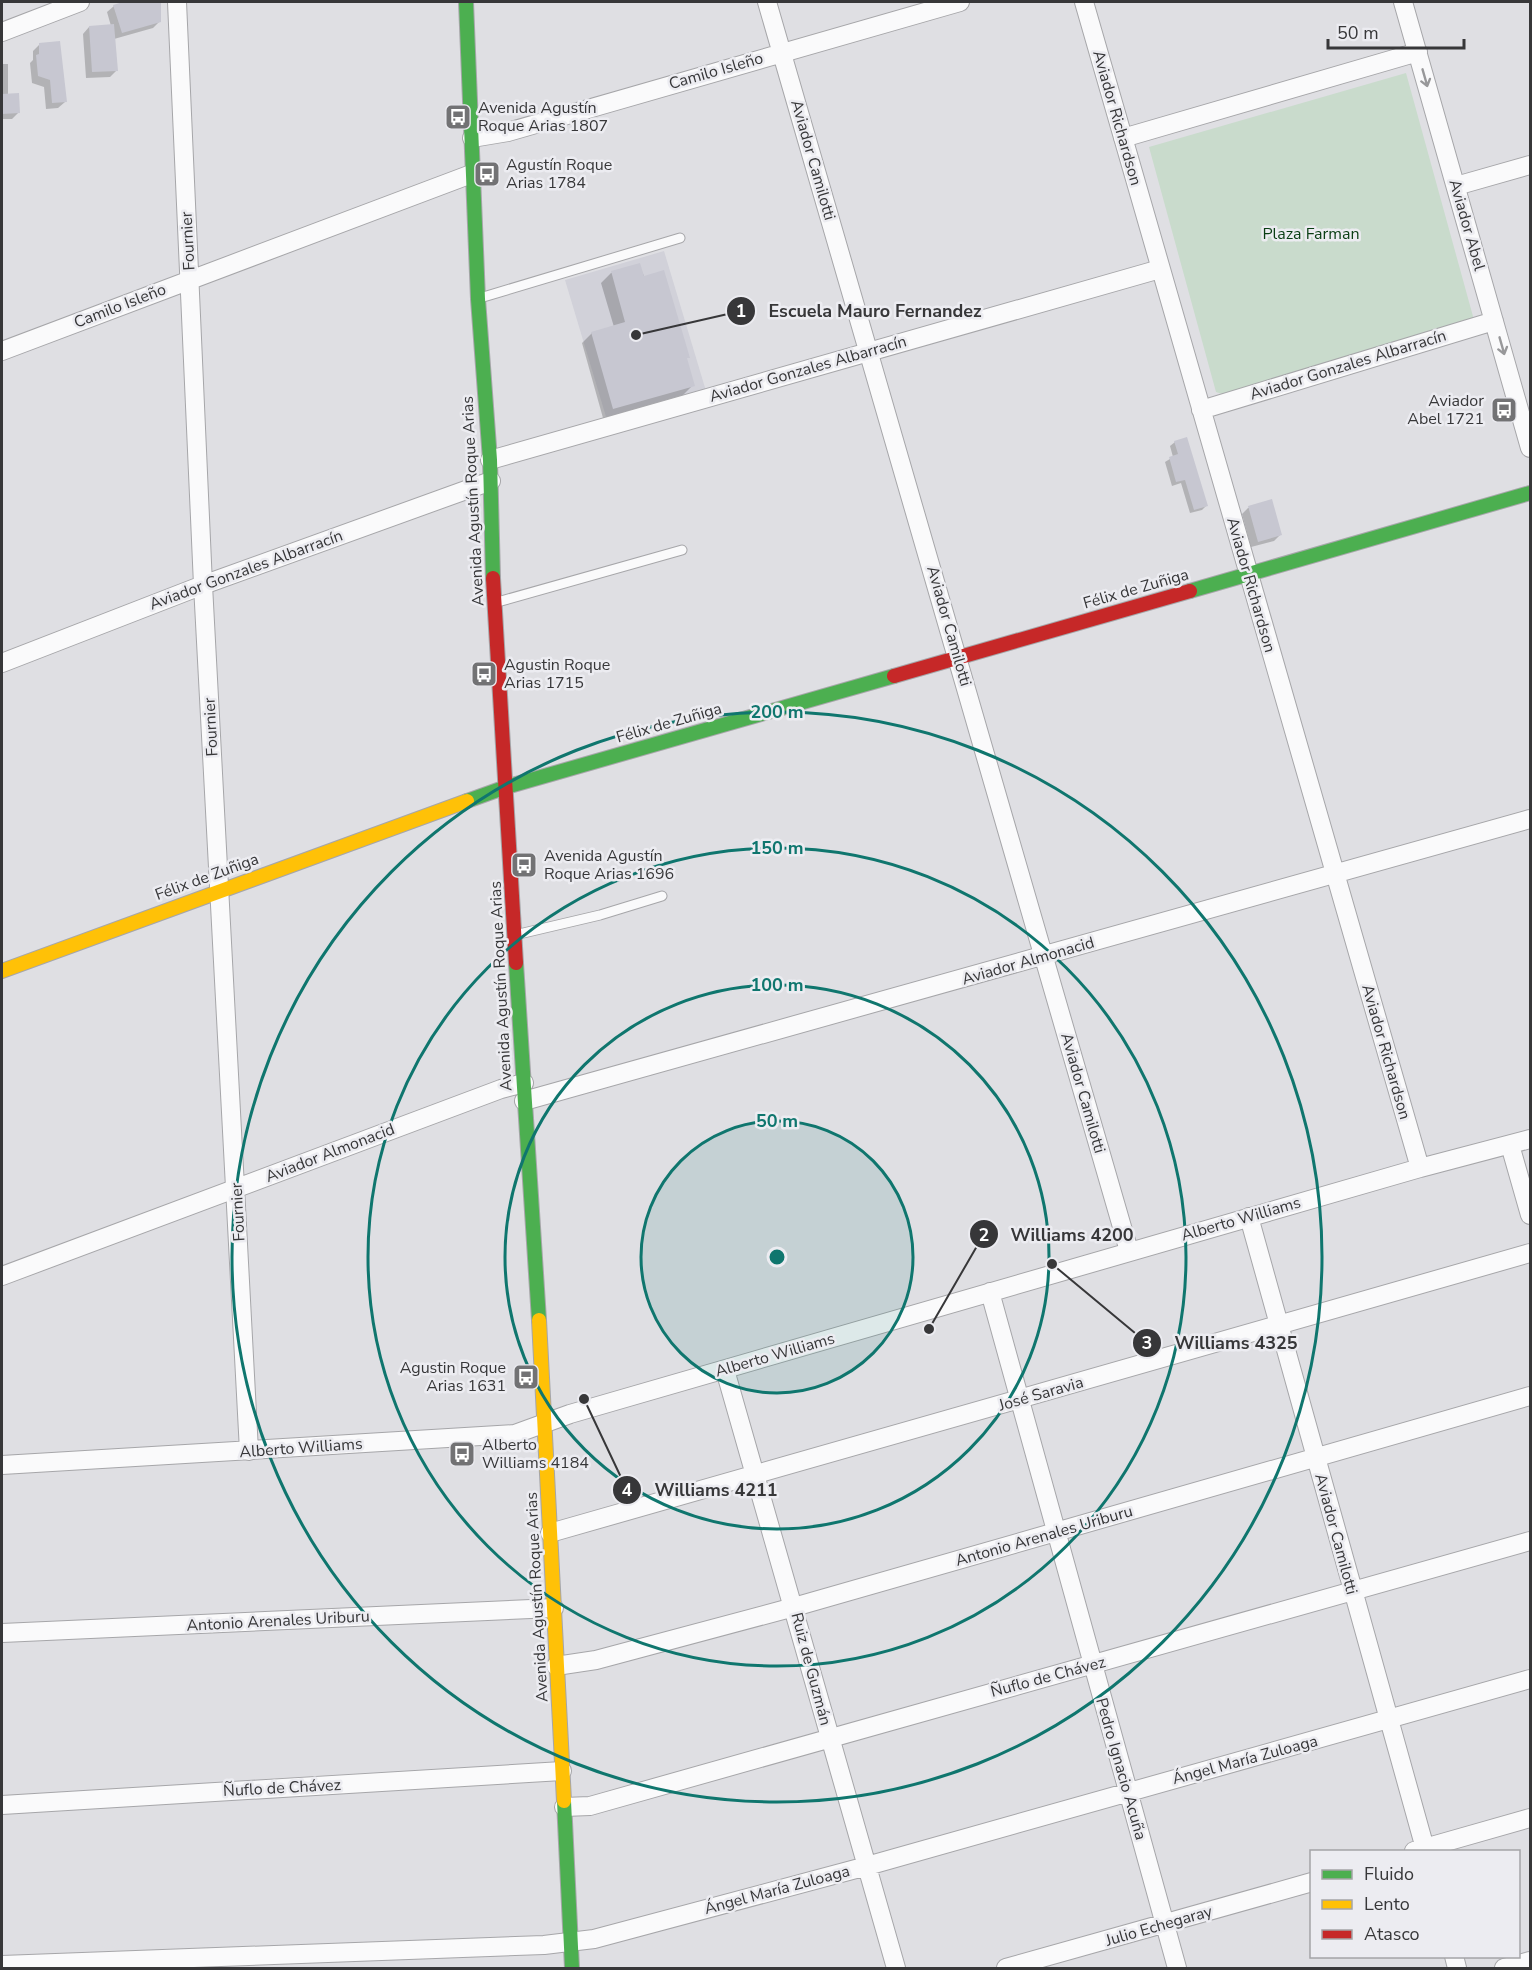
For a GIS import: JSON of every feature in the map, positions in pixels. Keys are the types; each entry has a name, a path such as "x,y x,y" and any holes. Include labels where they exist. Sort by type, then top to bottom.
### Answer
{"main road":[{"name":"Avenida Agustín Roque Arias","path":"466,2 478,299 491,481 494,603 545,1425 572,1968"},
{"name":"Félix de Zuñiga","path":"2,971 219,889 506,787 1530,493"}],"street":[{"path":"2,32 80,2"},
{"name":"Fournier","path":"177,2 203,585 237,1188 249,1451"},
{"name":"Aviador Camilotti","path":"768,2 1129,1251"},
{"name":"Camilo Isleño","path":"472,138 508,132 782,51 960,2"},
{"name":"Aviador Richardson","path":"1084,2 1333,873 1420,1167"},
{"name":"Aviador Abel","path":"1403,2 1530,448"},
{"path":"1123,138 1418,52"},
{"path":"1456,186 1530,165"},
{"name":"Camilo Isleño","path":"2,351 474,173"},
{"name":"Aviador Gonzales Albarracín","path":"490,460 1160,269"},
{"name":"Aviador Gonzales Albarracín","path":"1201,410 1494,321"},
{"name":"Aviador Gonzales Albarracín","path":"2,663 203,585 491,481"},
{"name":"Aviador Almonacid","path":"524,1101 1530,819"},
{"name":"Aviador Almonacid","path":"2,1276 490,1093 524,1083"},
{"name":"Alberto Williams","path":"2,1465 515,1434 570,1414 1129,1251 1420,1167 1530,1139"},
{"path":"1510,1145 1530,1215"},
{"name":"Aviador Camilotti","path":"1249,1217 1389,1720 1422,1850"},
{"name":"José Saravia","path":"550,1533 1530,1253"},
{"name":"Pedro Ignacio Acuña","path":"990,1292 1177,1968"},
{"name":"Ruiz de Guzmán","path":"724,1370 896,1968"},
{"name":"Antonio Arenales Uriburu","path":"556,1666 596,1660 794,1607 1530,1396"},
{"name":"Ñuflo de Chávez","path":"564,1807 590,1806 1530,1541"},
{"name":"Antonio Arenales Uriburu","path":"2,1633 554,1608"},
{"name":"Ángel María Zuloaga","path":"2,1965 73,1966 544,1946 594,1939 867,1866 1530,1679"},
{"name":"Ñuflo de Chávez","path":"2,1805 562,1772"},
{"path":"1422,1850 1530,1818"},
{"name":"Julio Echegaray","path":"1006,1968 1310,1881"},
{"path":"1504,1968 1530,1961"}],"lane":[{"path":"478,299 680,238"},
{"path":"494,603 682,550"},
{"path":"515,935 600,915 662,896"}],"shaded area":[{"path":"664,251 706,391 607,420 565,280"}],"green space":[{"name":"Plaza Farman","path":"1406,73 1474,320 1225,395 1216,392 1149,147"}],"building":[{"path":"123,2 161,2 161,22 122,33 113,5"},
{"path":"114,24 118,71 92,72 89,26"},
{"path":"60,41 67,102 52,103 50,80 38,76 36,55 39,54 39,43"},
{"path":"19,93 20,113 2,114 2,94"},
{"path":"640,263 644,276 664,270 690,358 687,358 695,386 613,409 591,332 625,322 611,271"},
{"path":"1187,437 1208,506 1194,510 1185,480 1176,482 1169,457 1178,454 1174,441"},
{"path":"1272,499 1282,535 1258,542 1248,506"}],"traffic: fast":[{"path":"466,2 478,299 490,460 493,578"},
{"path":"1190,591 1530,493"},
{"path":"467,801 506,787 894,676"},
{"path":"516,963 539,1320"},
{"path":"564,1801 572,1968"}],"traffic: slow":[{"path":"2,971 467,801"},
{"path":"539,1320 564,1801"}],"traffic: jam":[{"path":"493,578 516,963"},
{"path":"894,676 1190,591"}],"place":[{"name":"Avenida Agustín Roque Arias 1807","path":"458,117"},
{"name":"Agustín Roque Arias 1784","path":"487,174"},
{"name":"Escuela Mauro Fernandez","path":"636,335"},
{"name":"Aviador Abel 1721","path":"1504,410"},
{"name":"Agustin Roque Arias 1715","path":"484,674"},
{"name":"Avenida Agustín Roque Arias 1696","path":"524,865"},
{"name":"Williams 4325","path":"1052,1264"},
{"name":"Williams 4200","path":"929,1329"},
{"name":"Agustin Roque Arias 1631","path":"526,1377"},
{"name":"Williams 4211","path":"584,1399"},
{"name":"Alberto Williams 4184","path":"462,1454"}]}
